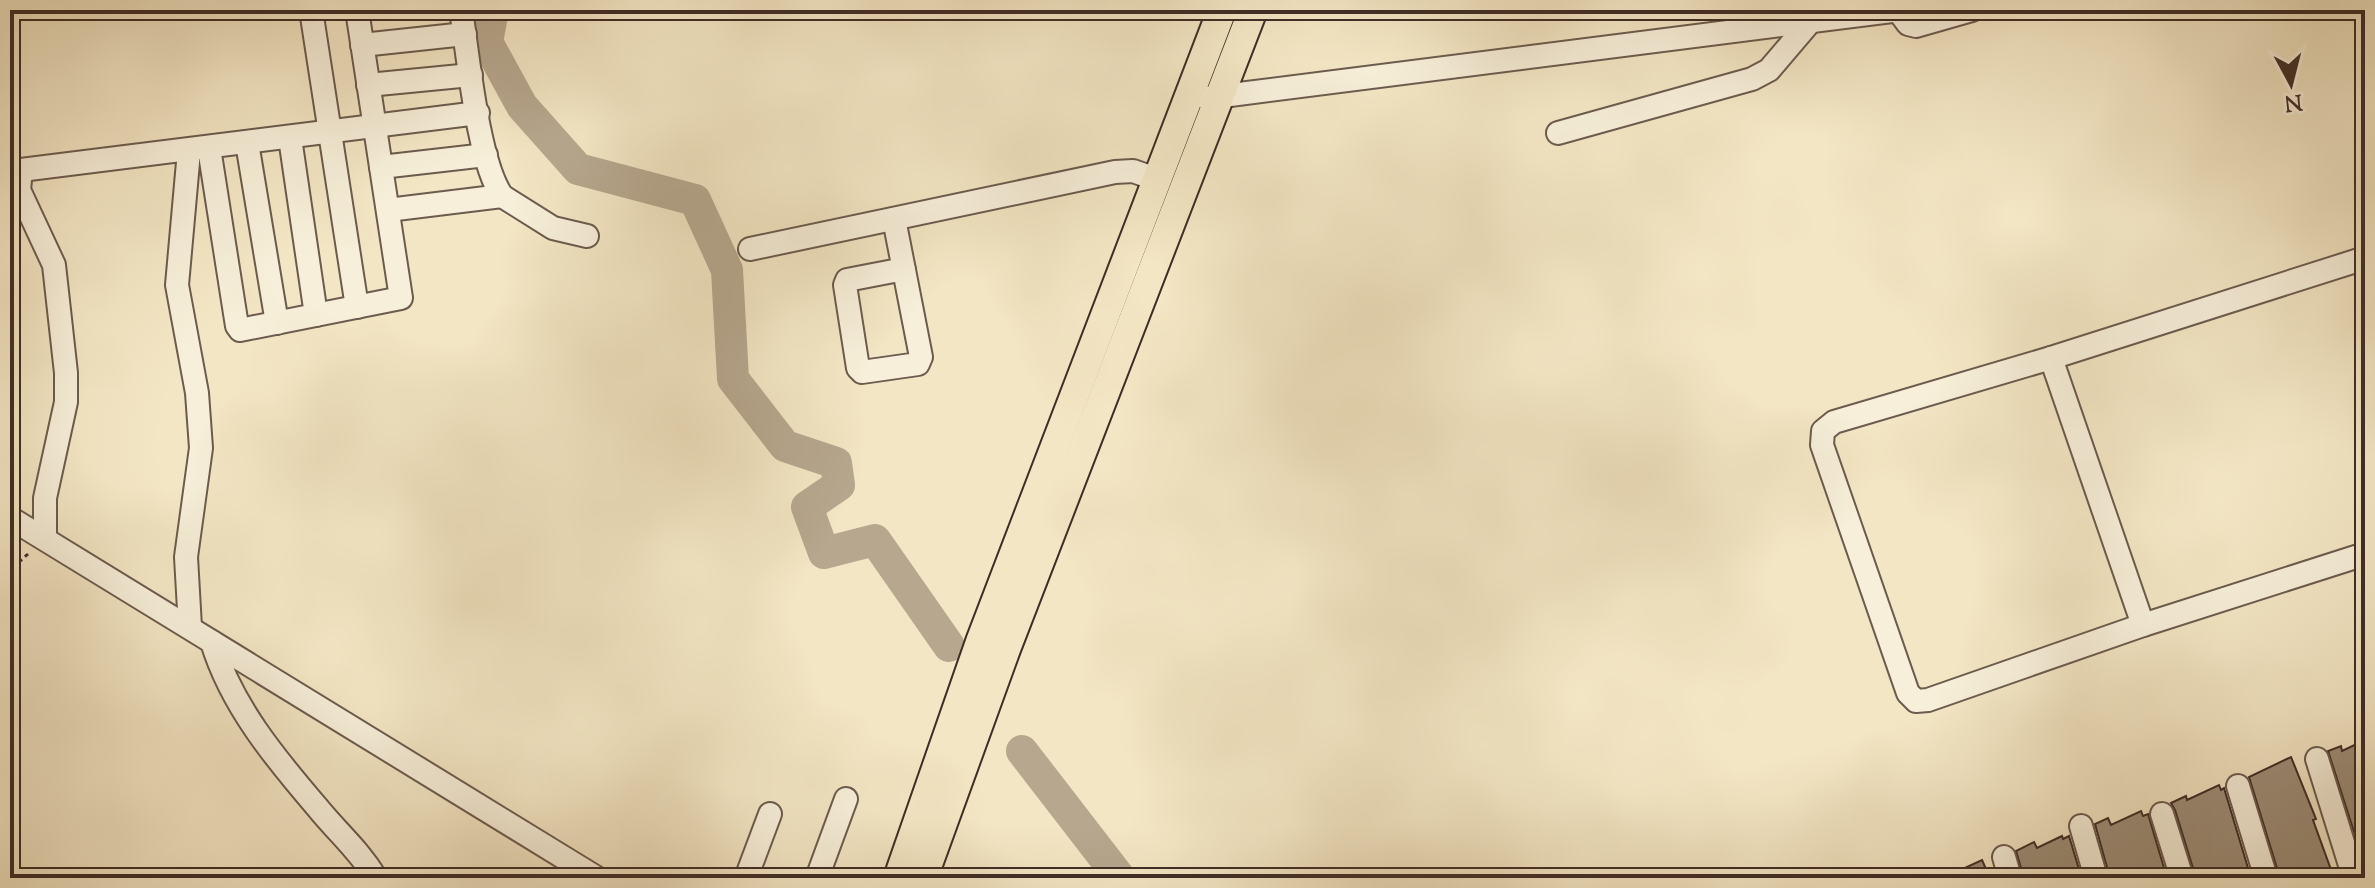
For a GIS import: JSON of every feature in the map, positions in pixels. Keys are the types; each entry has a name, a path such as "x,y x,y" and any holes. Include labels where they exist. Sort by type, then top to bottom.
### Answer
{"main road":[{"path":"898,878 980,642 1222,10"},
{"path":"923,878 1006,649 1253,10"}],"street":[{"path":"311,10 357,307"},
{"path":"199,150 240,330 401,298 357,10"},
{"path":"461,10 486,155 502,196 553,228 587,236"},
{"path":"1188,97 1218,98 1809,16 1899,11 1908,24 1916,26 1972,10"},
{"path":"1558,133 1762,75 1809,16"},
{"path":"362,45 465,34"},
{"path":"368,85 471,75"},
{"path":"45,538 45,498 66,402 66,373 54,265 23,202 18,174 25,168 199,150 478,113"},
{"path":"290,138 316,315"},
{"path":"247,143 277,323"},
{"path":"190,627 186,557 199,473 201,435 197,393 177,285 199,150"},
{"path":"381,167 486,155"},
{"path":"750,249 1115,172 1133,171 1156,179"},
{"path":"388,210 502,196"},
{"path":"894,219 904,269 920,362 862,372 858,368 845,285 847,280 904,269"},
{"path":"2365,258 2051,358 1834,422 1823,431 1822,445 1908,693 1916,701 1928,700 2143,625 2365,554"},
{"path":"2051,358 2143,625"},
{"path":"10,518 597,878"},
{"path":"212,642 225,679 253,724 319,809 356,847 376,878"},
{"path":"2317,759 2354,878"},
{"path":"2238,786 2266,878"},
{"path":"817,878 846,799"},
{"path":"746,878 770,814"},
{"path":"2162,814 2182,878"},
{"path":"2081,826 2096,878"}],"path":[{"path":"10,570 45,538"}],"building":[{"path":"2365,740 2365,866 2328,751 2341,746 2342,751"},
{"path":"2291,757 2316,819 2313,820 2334,878 2280,878 2249,777"},
{"path":"2219,785 2221,790 2224,788 2251,878 2196,878 2171,803 2186,796 2187,800"},
{"path":"2141,811 2143,816 2148,814 2167,878 2110,878 2095,824 2108,818 2111,825"},
{"path":"2062,836 2063,839 2069,836 2081,876 2024,878 2016,851 2034,842 2037,848"},
{"path":"1982,860 1990,878 1943,878"}],"waterway":[{"path":"493,10 487,42 522,106 578,169 695,200 727,270 733,379 785,446 836,463 839,485 807,507 824,553 875,540 949,646"},
{"path":"1022,751 1120,878"}]}
